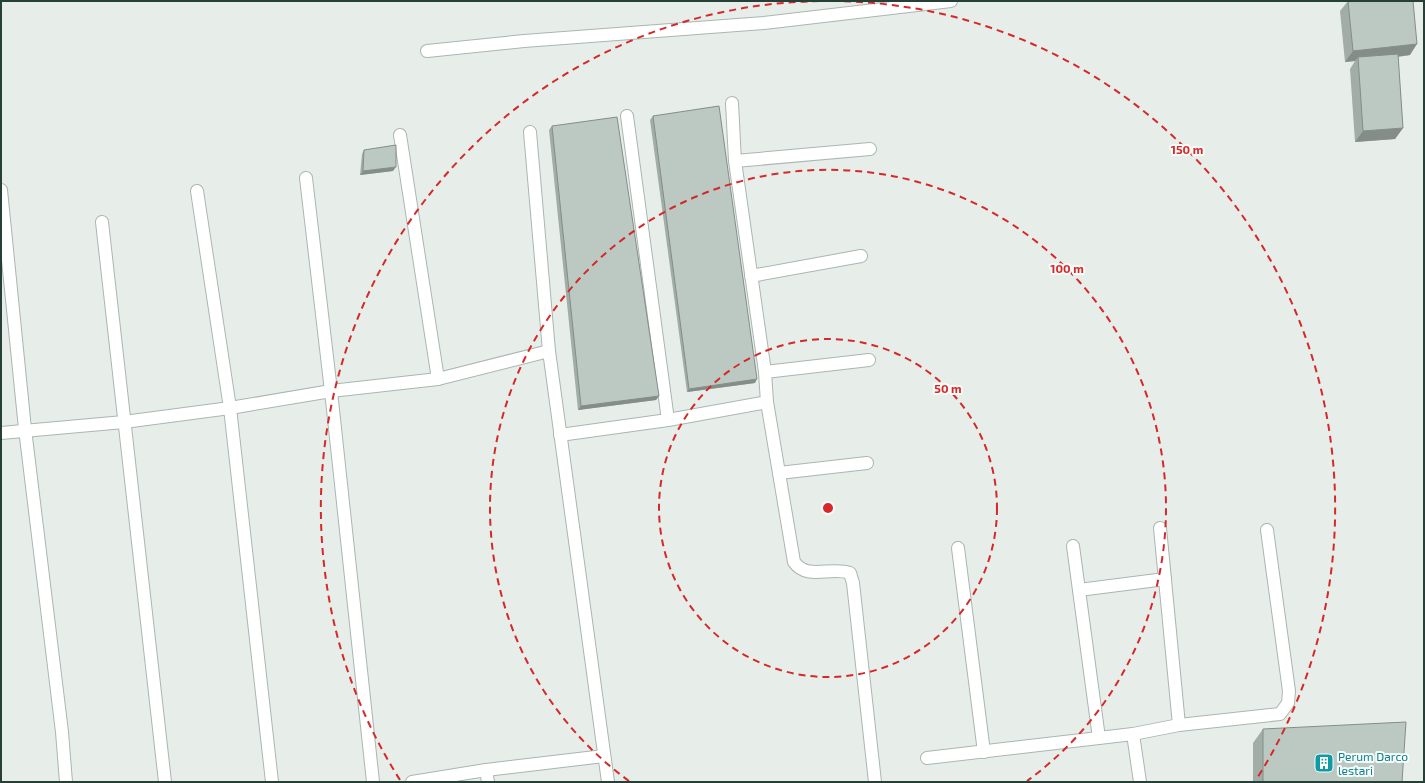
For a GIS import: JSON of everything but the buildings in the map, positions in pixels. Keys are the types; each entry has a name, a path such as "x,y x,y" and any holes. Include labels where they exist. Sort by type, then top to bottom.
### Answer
{"street":[{"path":"427,51 524,41 764,23 951,1"},
{"path":"732,102 735,161 765,372 767,402 794,562 799,569 807,572 842,570 850,573 853,583 875,782"},
{"path":"627,116 668,420"},
{"path":"530,132 549,351 608,782"},
{"path":"400,135 438,379"},
{"path":"735,161 870,149"},
{"path":"306,178 331,391 373,782"},
{"path":"1,190 25,429 62,732 66,782"},
{"path":"197,191 230,408 272,782"},
{"path":"102,222 165,782"},
{"path":"751,276 860,256"},
{"path":"1,433 25,429 124,422 230,408 331,391 438,379 549,351"},
{"path":"765,372 869,360"},
{"path":"560,435 668,420 767,402"},
{"path":"779,473 867,463"},
{"path":"1160,528 1179,725"},
{"path":"927,758 1133,734 1179,725 1280,714 1288,703 1289,691 1268,530"},
{"path":"1073,546 1099,738"},
{"path":"958,548 984,752"},
{"path":"1079,590 1165,579"},
{"path":"1133,734 1140,782"},
{"path":"412,782 486,770 604,756"},
{"path":"486,770 488,782"}],"place":[{"name":"Perum Darco lestari","path":"1324,763"}]}
